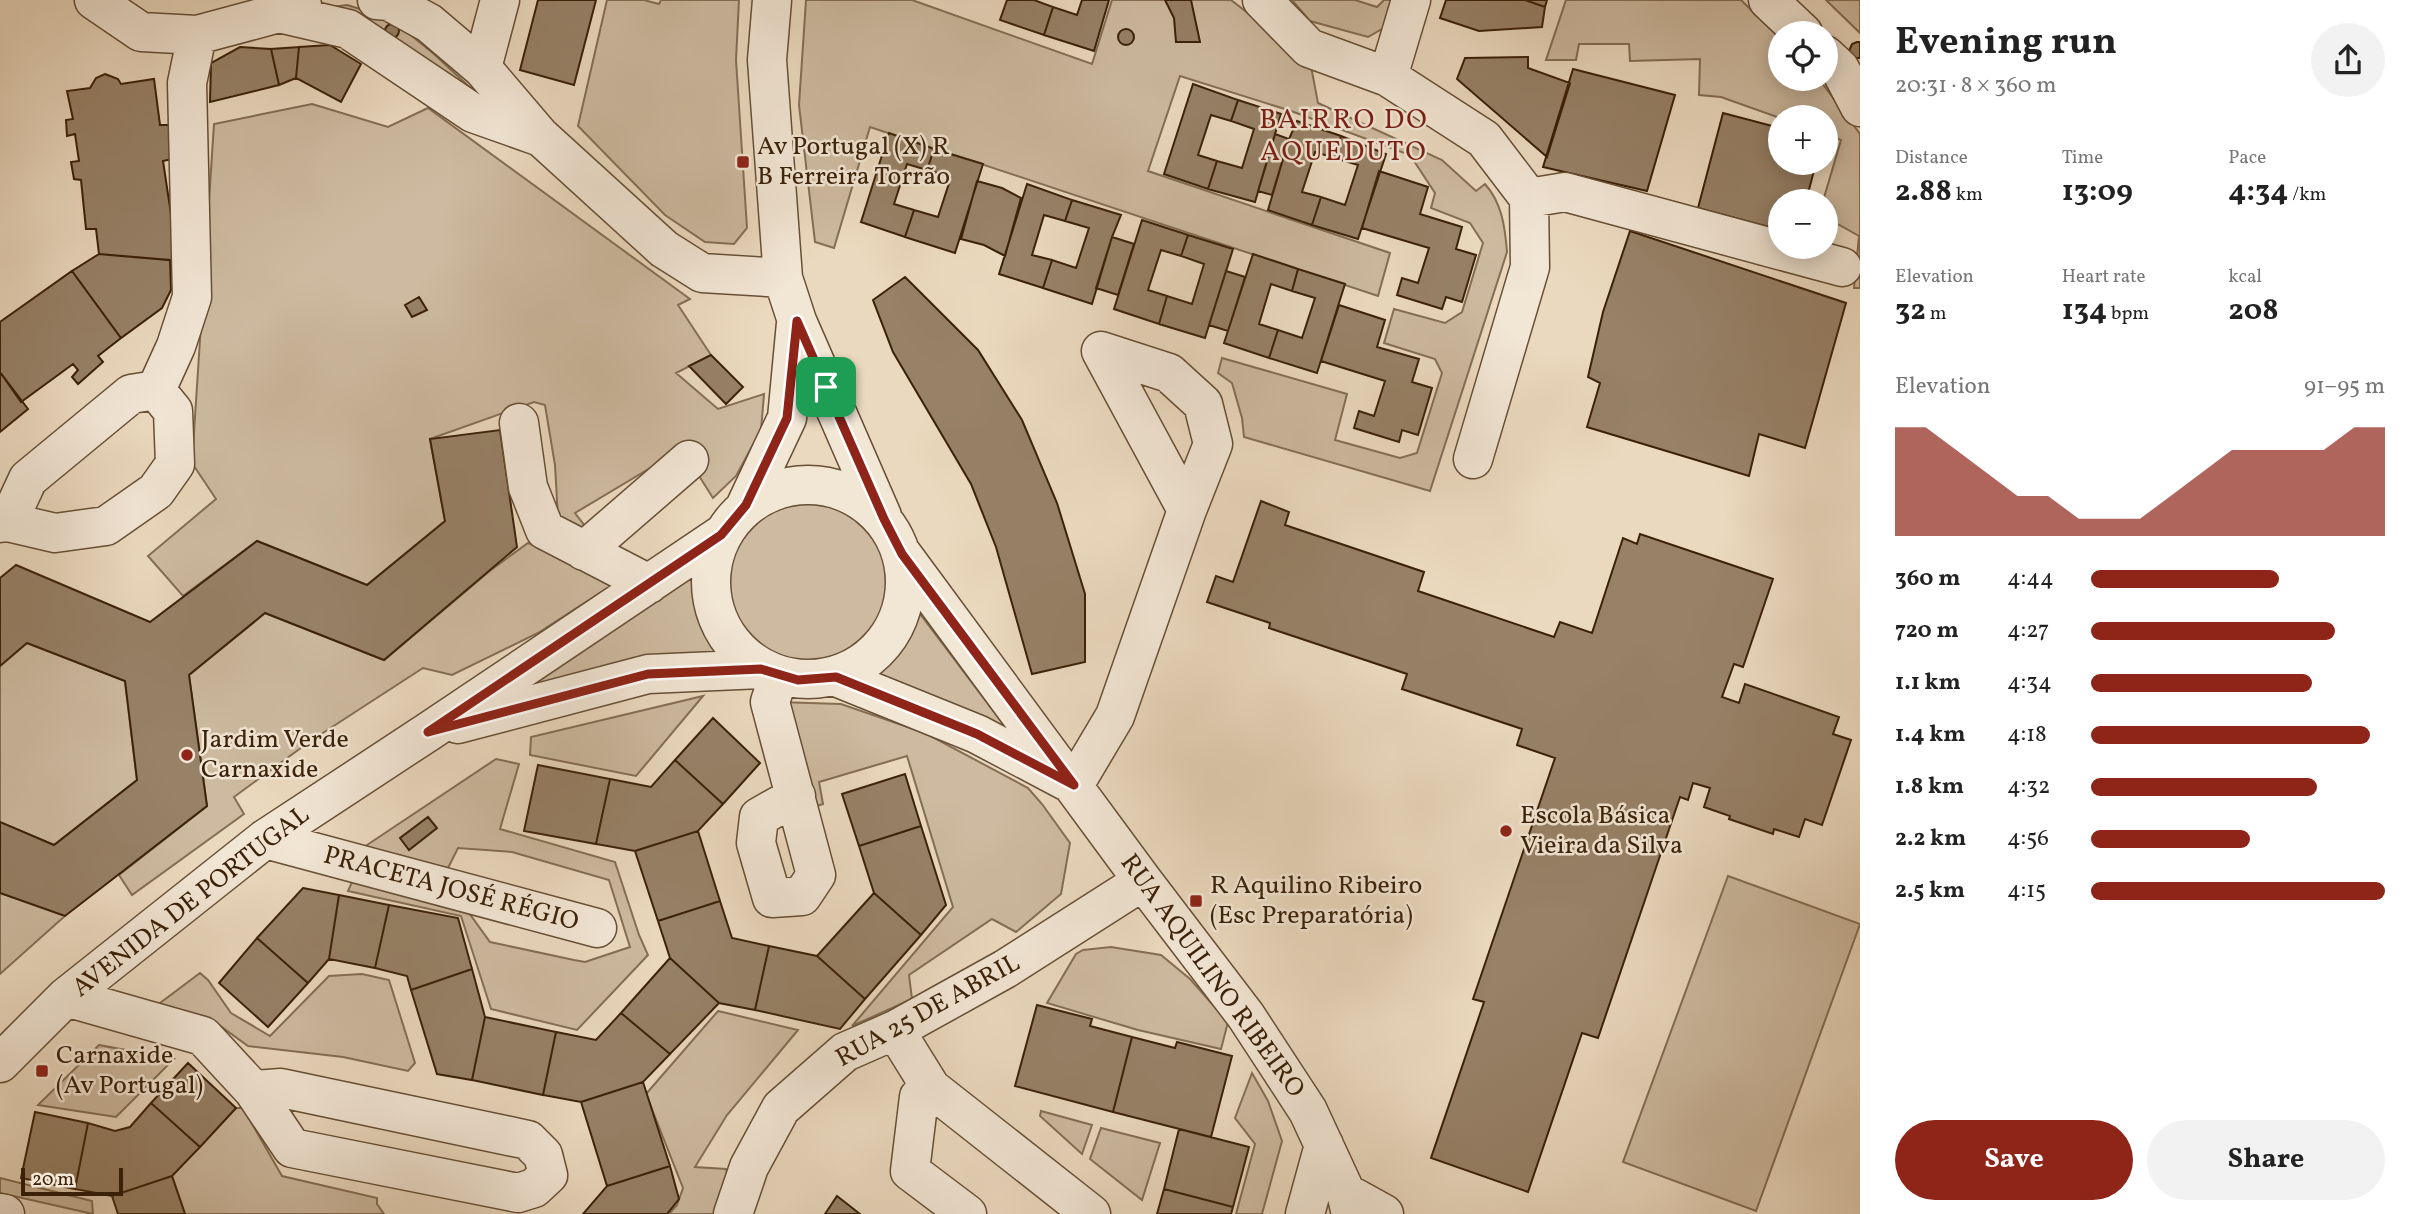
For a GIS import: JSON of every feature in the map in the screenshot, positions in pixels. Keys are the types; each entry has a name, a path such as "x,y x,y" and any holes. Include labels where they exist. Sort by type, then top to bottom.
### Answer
{"street":[{"path":"94,0 141,32 197,35 279,13 314,0"},
{"path":"377,0 432,12 540,136 664,249 702,273 783,278"},
{"path":"482,68 500,0"},
{"path":"772,0 767,60 783,278 797,321 902,554 906,592 894,629 870,659 836,677 798,680 770,672 731,644 714,610 710,572 721,535 746,505 787,418 797,321"},
{"path":"1262,0 1309,48 1388,77 1483,139 1529,198 1530,267 1473,459"},
{"path":"1388,77 1411,0"},
{"path":"1769,0 1791,21"},
{"path":"279,13 348,29 473,113 540,136"},
{"path":"156,390 176,346 192,297 187,83 197,35"},
{"path":"1838,67 1860,107"},
{"path":"1529,198 1565,192 1842,267"},
{"path":"156,390 173,411 175,464 156,491 106,526 55,533 8,528 28,479 131,394 156,390"},
{"path":"519,424 528,486 545,530 649,584"},
{"path":"584,551 689,460"},
{"path":"746,505 779,487 818,484 854,495 884,519"},
{"path":"1074,785 1115,716 1187,510"},
{"name":"AVENIDA DE PORTUGAL","path":"0,1063 66,997 265,839 721,535"},
{"name":"RUA AQUILINO RIBEIRO","path":"902,554 1246,1016 1308,1111 1349,1203"},
{"path":"770,672 770,702 796,796"},
{"name":"AVENIDA DE PORTUGAL","path":"428,732 648,674 770,672"},
{"name":"RUA AQUILINO RIBEIRO","path":"836,677 977,734 1074,785"},
{"name":"PRACETA JOSÉ RÉGIO","path":"265,839 597,928"},
{"name":"RUA 25 DE ABRIL","path":"733,1214 749,1167 781,1108 845,1052 895,1030 1005,970 1143,881"},
{"path":"66,997 203,1036 253,1090 292,1148 518,1193 534,1188 548,1175 542,1155 528,1140 281,1088 253,1090"},
{"path":"895,1030 931,1088 1091,1214"},
{"path":"931,1088 919,1097 910,1171 967,1214"},
{"path":"1304,1214 1324,1145"},
{"path":"1349,1203 1384,1214"}],"shaded area":[{"path":"607,0 644,0 659,4 661,0 739,0 736,60 747,228 734,244 705,242 665,215 578,126"},
{"path":"806,0 912,0 1092,64 1112,0 1231,0 1310,61 1318,103 1442,160 1476,191 1485,184 1499,207 1507,252 1430,491 1244,437 1242,418 1232,383 1218,373 1222,358 1347,394 1335,440 1400,458 1417,453 1442,373 1435,359 1384,343 1394,309 1445,323 1462,312 1483,243 1470,223 1431,208 1435,193 1410,155 1291,111 1180,76 1148,171 1390,253 1378,296 870,127 834,248 815,242 799,105"},
{"path":"1292,0 1355,0 1377,7 1384,0 1395,0 1387,26 1368,37 1310,21"},
{"path":"1566,0 1741,0 1768,26 1768,91 1828,91 1860,134 1860,288 1854,288 1859,236 1838,224 1838,189 1827,189 1831,175 1838,175 1838,150 1841,140 1838,139 1838,105 1768,105 1768,114 1721,97 1699,95 1700,59 1630,61 1629,44 1579,44 1576,60 1546,60"},
{"path":"1826,0 1860,0 1860,33"},
{"path":"347,5 390,18 489,105 317,9"},
{"path":"312,104 388,127 428,108 690,299 678,305 711,355 676,373 718,409 764,394 761,430 736,476 713,498 682,449 575,513 588,530 558,518 555,465 545,405 534,402 430,439 445,521 367,585 257,541 183,596 148,556 216,499 192,463 214,124"},
{"path":"810,500 842,507 857,514 869,525 880,537 887,552 894,584 887,616 880,631 869,643 857,654 842,661 810,668 778,661 763,654 751,643 740,631 733,616 726,584 733,552 740,537 751,525 763,514 778,507"},
{"path":"528,543 611,577 609,587 538,633 452,675 423,668 309,742 234,797 244,814 132,895 119,875 207,806 189,675 265,613 384,660 491,570"},
{"path":"696,575 695,599 698,618 722,654 516,697 612,625"},
{"path":"917,610 1019,745 868,677 910,638"},
{"path":"27,643 125,681 137,780 54,845 0,822 0,666"},
{"path":"703,696 636,776 530,755 531,737"},
{"path":"778,702 841,704 925,733 1028,788 1070,843 1061,894 1016,932 992,919 909,975 912,999 852,1026 953,907 907,756 819,782 823,804 804,810"},
{"path":"496,759 519,764 500,829 615,862 648,955 577,1030 491,1009 461,916 348,891 352,882 469,913 490,942 574,960 585,962 630,947 609,880 512,852 458,848 448,868 364,847"},
{"path":"1728,876 1860,924 1756,1211 1623,1162"},
{"path":"0,893 65,916 0,974"},
{"path":"1111,947 1161,955 1190,979 1228,1022 1221,1049 1138,1030 1047,1003 1076,954 1083,950"},
{"path":"200,973 231,1013 270,1036 329,976 362,974 389,980 415,1063 408,1071 343,1057 248,1046 219,1025 152,1009"},
{"path":"718,1011 798,1030 727,1115 695,1167 726,1169 728,1176 714,1214 669,1214 677,1205 683,1188 646,1094"},
{"path":"99,1045 174,1059 116,1117 38,1105"},
{"path":"1252,1073 1268,1101 1282,1141 1262,1214 1236,1214 1255,1144 1235,1118"},
{"path":"236,1108 243,1108 282,1176 377,1198 377,1204 384,1214 185,1214 172,1176"},
{"path":"1041,1111 1092,1125 1082,1154 1040,1116"},
{"path":"1101,1128 1160,1143 1142,1200 1090,1159"},
{"path":"0,1178 92,1201 93,1214 0,1193"}],"building":[{"path":"538,0 596,0 574,85 520,70"},
{"path":"1007,0 1034,0 1053,7 1044,35 1000,20"},
{"path":"1082,0 1109,0 1094,51 1044,35 1053,7 1077,15"},
{"path":"1165,0 1191,0 1200,42 1176,42 1174,18"},
{"path":"1446,0 1525,0 1545,7 1542,27 1479,31 1440,18"},
{"path":"1525,0 1547,0 1545,7"},
{"path":"392,24 397,26 397,36 392,38 387,36 385,31 387,26"},
{"path":"1126,29 1132,31 1132,43 1126,45 1120,43 1118,37 1120,31"},
{"path":"1860,42 1860,58 1854,58 1849,51 1852,44"},
{"path":"330,45 361,64 341,102 296,78 299,47"},
{"path":"240,47 271,49 279,85 210,102 211,63"},
{"path":"299,47 296,78 279,85 271,49"},
{"path":"1528,57 1528,68 1570,83 1547,157 1457,79 1465,58"},
{"path":"1573,69 1675,95 1647,191 1543,167"},
{"path":"105,74 118,79 121,84 154,79 160,125 169,125 172,159 163,161 178,261 99,254 96,229 86,229 81,180 74,179 71,162 79,161 75,134 67,136 66,120 73,119 67,91 90,88 96,78"},
{"path":"1193,84 1238,100 1231,121 1211,115 1198,155 1217,161 1208,189 1164,174"},
{"path":"1238,100 1281,114 1255,202 1208,189 1217,161 1242,168 1254,129 1231,121"},
{"path":"1723,113 1768,125 1768,175 1813,175 1809,189 1768,189 1768,227 1698,208"},
{"path":"1297,121 1341,136 1335,158 1315,152 1302,192 1321,197 1312,225 1268,210"},
{"path":"889,133 934,149 927,170 907,164 894,204 914,210 905,237 861,222"},
{"path":"1275,134 1289,139 1272,195 1258,191"},
{"path":"1341,136 1386,154 1358,239 1312,225 1321,197 1345,205 1358,165 1335,158"},
{"path":"934,149 983,164 955,253 905,237 914,210 938,217 951,177 927,170"},
{"path":"1379,171 1428,187 1420,214 1462,227 1456,249 1476,255 1462,302 1446,297 1442,309 1397,295 1402,278 1418,283 1429,248 1362,228"},
{"path":"977,181 1002,188 1021,198 1005,256 984,245 961,239"},
{"path":"1027,184 1072,200 1065,221 1044,215 1032,255 1052,260 1043,288 999,274"},
{"path":"1072,200 1121,215 1092,304 1043,288 1052,260 1076,268 1089,228 1065,221"},
{"path":"1142,220 1188,235 1181,256 1161,250 1148,290 1167,296 1159,324 1114,309"},
{"path":"1630,231 1846,303 1805,448 1759,434 1749,476 1587,427 1600,383 1588,377 1603,312"},
{"path":"1188,235 1233,249 1205,338 1159,324 1167,296 1192,304 1204,264 1181,256"},
{"path":"1112,237 1134,244 1118,295 1096,288"},
{"path":"99,254 170,260 171,290 162,308 121,338 72,271"},
{"path":"1253,254 1298,269 1292,291 1271,284 1259,324 1278,330 1269,358 1224,343"},
{"path":"1298,269 1345,284 1317,373 1269,358 1278,330 1302,338 1315,298 1292,291"},
{"path":"72,271 121,338 98,356 103,362 78,384 72,377 78,370 73,364 21,402 0,372 0,322"},
{"path":"1226,271 1245,277 1228,331 1209,325"},
{"path":"905,277 978,350 1022,420 1057,503 1085,594 1085,662 1032,674 996,547 971,484 893,352 873,300"},
{"path":"419,297 427,310 412,317 405,305"},
{"path":"1339,305 1385,320 1377,347 1419,359 1412,382 1432,388 1418,435 1402,430 1399,442 1354,428 1359,411 1374,416 1385,381 1321,361"},
{"path":"711,355 743,387 726,404 689,366"},
{"path":"0,372 28,409 0,432"},
{"path":"500,430 517,547 384,660 265,613 189,675 207,806 65,916 0,893 0,822 54,845 137,780 125,681 27,643 0,666 0,578 16,565 150,622 257,541 367,585 445,521 430,439"},
{"path":"1261,501 1289,512 1285,525 1424,572 1418,591 1554,637 1560,622 1592,633 1623,538 1637,544 1640,534 1773,579 1743,667 1734,664 1722,697 1739,703 1745,684 1839,717 1833,734 1851,740 1822,825 1805,819 1799,837 1774,829 1773,834 1704,807 1710,788 1693,783 1688,800 1680,797 1598,1038 1582,1033 1528,1192 1431,1158 1484,1002 1473,999 1555,758 1517,745 1522,729 1402,689 1407,674 1269,628 1270,623 1207,602 1216,576 1233,582"},
{"path":"713,718 760,763 723,804 675,760"},
{"path":"675,760 723,804 698,831 635,851 596,844 610,779 651,787"},
{"path":"538,765 610,779 596,844 524,831"},
{"path":"905,774 921,826 859,846 842,794"},
{"path":"428,817 437,828 409,850 400,838"},
{"path":"921,826 946,905 921,935 874,893 859,846"},
{"path":"698,831 720,901 658,921 635,851"},
{"path":"303,888 339,895 329,959 308,983 257,938"},
{"path":"874,893 921,935 865,999 817,956"},
{"path":"339,895 389,905 375,968 329,959"},
{"path":"720,901 732,938 769,946 755,1010 719,1003 670,958 658,921"},
{"path":"389,905 458,918 472,969 411,990 407,976 375,968"},
{"path":"257,938 308,983 268,1027 219,983"},
{"path":"769,946 817,956 865,999 840,1029 755,1010"},
{"path":"670,958 719,1003 670,1054 621,1013"},
{"path":"472,969 485,1017 472,1080 437,1074 411,990"},
{"path":"1037,1005 1092,1019 1090,1026 1132,1037 1113,1112 1015,1086"},
{"path":"621,1013 670,1054 643,1082 581,1102 543,1095 556,1032 596,1040"},
{"path":"485,1017 556,1032 543,1095 472,1080"},
{"path":"1132,1037 1175,1048 1177,1042 1232,1056 1211,1137 1113,1112"},
{"path":"188,1063 236,1108 200,1147 151,1103"},
{"path":"643,1082 670,1166 607,1186 581,1102"},
{"path":"151,1103 200,1147 172,1176 112,1196 75,1189 88,1123 115,1131 130,1127"},
{"path":"35,1112 88,1123 75,1189 21,1178"},
{"path":"1179,1129 1249,1147 1233,1207 1164,1189"},
{"path":"670,1166 679,1199 667,1214 583,1214 607,1186"},
{"path":"172,1176 185,1214 118,1214 112,1196"},
{"path":"1164,1189 1233,1207 1231,1214 1157,1214"},
{"path":"837,1196 860,1214 825,1214"}],"place":[{"name":"Av Portugal (X) R B Ferreira Torrão","path":"743,162"},
{"name":"Jardim Verde Carnaxide","path":"187,755"},
{"name":"Escola Básica Vieira da Silva","path":"1506,831"},
{"name":"R Aquilino Ribeiro (Esc Preparatória)","path":"1196,901"},
{"name":"Carnaxide (Av Portugal)","path":"42,1071"}],"district":[{"name":"BAIRRO DO AQUEDUTO","path":"1344,136"}],"route":[{"path":"797,321 826,387 902,554 1074,785 977,734 836,677 798,680 761,669 648,674 428,732 721,535 746,505 787,418 797,321"}]}
